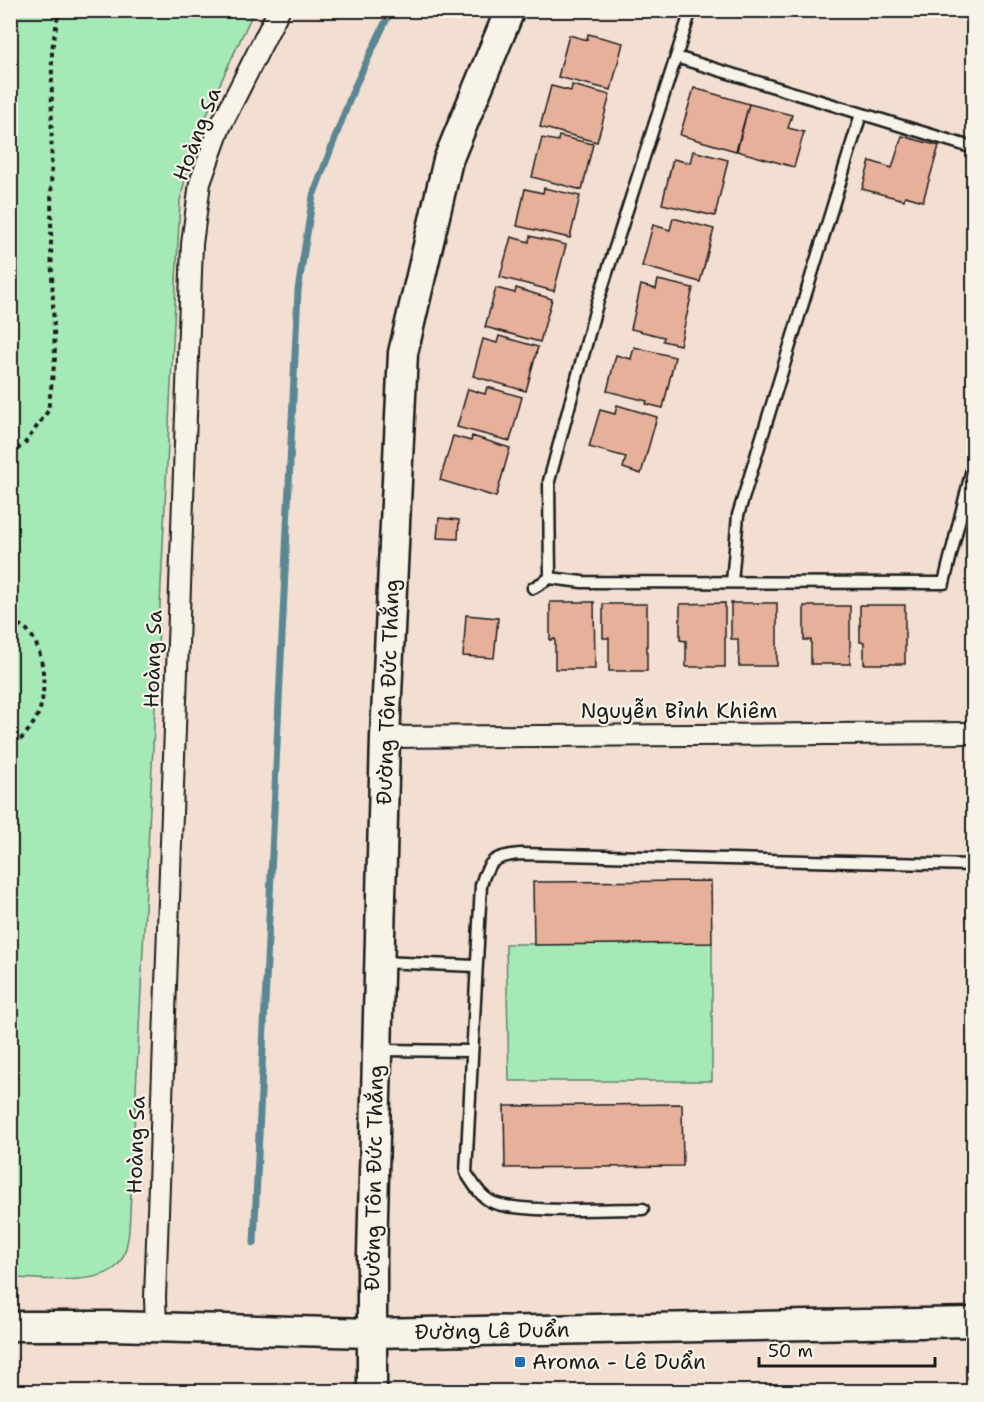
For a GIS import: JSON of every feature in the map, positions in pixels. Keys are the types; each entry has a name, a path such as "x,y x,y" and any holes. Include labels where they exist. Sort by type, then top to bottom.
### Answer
{"street":[{"name":"Hoàng Sa","path":"156,1328 155,1274 192,244 200,183 220,127 279,10"},
{"name":"Đường Tôn Đức Thắng","path":"372,1392 371,1333 385,737 403,353 448,160 510,10"},
{"name":"Nguyễn Bỉnh Khiêm","path":"385,737 974,733"},
{"name":"Đường Lê Duẩn","path":"10,1326 371,1333 974,1322"}],"lane":[{"path":"550,578 549,481 597,303 691,10"},
{"path":"676,57 974,148"},
{"path":"732,582 738,515 861,114"},
{"path":"534,588 550,578 582,582 944,583 974,461"},
{"path":"643,1209 518,1208 491,1202 477,1191 466,1173 481,885 486,867 501,856 522,854 974,865"},
{"path":"379,962 476,966"},
{"path":"377,1050 472,1051"}],"path":[{"path":"10,455 25,443 48,411 55,358 51,247 52,49 59,10"},
{"path":"10,620 27,630 39,652 44,675 40,709 26,735 10,749"}],"green space":[{"path":"11,10 254,11 202,128 180,201 129,1232 124,1256 116,1267 95,1277 66,1280 11,1278"},
{"path":"712,943 712,1081 509,1081 506,944"}],"building":[{"path":"588,34 623,43 611,90 558,77 569,35 587,40"},
{"path":"572,85 610,95 597,142 540,127 551,86 571,91"},
{"path":"694,88 749,104 736,151 680,135"},
{"path":"749,104 792,115 788,128 804,132 794,167 737,151"},
{"path":"559,136 593,144 582,190 532,177 542,138 558,141"},
{"path":"902,136 939,146 923,201 905,196 904,200 862,189 870,161 892,168"},
{"path":"693,151 728,160 715,216 662,204 673,159 690,163"},
{"path":"544,188 580,196 570,238 517,226 525,189 543,193"},
{"path":"673,218 714,229 700,282 642,266 653,225 670,230"},
{"path":"530,236 566,245 554,291 500,277 511,237 529,242"},
{"path":"658,280 693,288 680,345 663,341 664,337 631,329 641,285 656,289"},
{"path":"496,288 515,293 516,288 552,299 540,342 485,327"},
{"path":"499,336 538,347 526,391 473,376 483,339 497,343"},
{"path":"634,347 675,357 663,408 646,404 647,401 607,391 616,355 631,359"},
{"path":"487,387 522,397 510,441 457,427 468,389 485,394"},
{"path":"617,405 657,417 641,474 623,468 626,457 589,447 600,410 615,414"},
{"path":"453,436 471,441 472,436 510,448 496,497 440,480"},
{"path":"439,518 459,520 458,539 437,538"},
{"path":"550,602 594,602 595,669 555,669 555,639 550,640"},
{"path":"725,603 725,667 686,667 686,641 680,640 680,604"},
{"path":"731,603 777,603 777,666 739,666 738,639 731,639"},
{"path":"603,604 647,604 647,671 609,671 609,638 603,638"},
{"path":"860,605 905,605 905,664 864,664 864,642 860,642"},
{"path":"804,606 850,606 850,664 811,664 811,640 804,640"},
{"path":"466,615 498,618 494,658 463,656"},
{"path":"711,881 712,943 534,945 533,882"},
{"path":"682,1104 683,1166 505,1168 504,1106"}],"waterway":[{"path":"254,1243 298,290 313,196 354,88 391,10"}],"place":[{"name":"Aroma - Lê Duẩn","path":"520,1362"}]}
